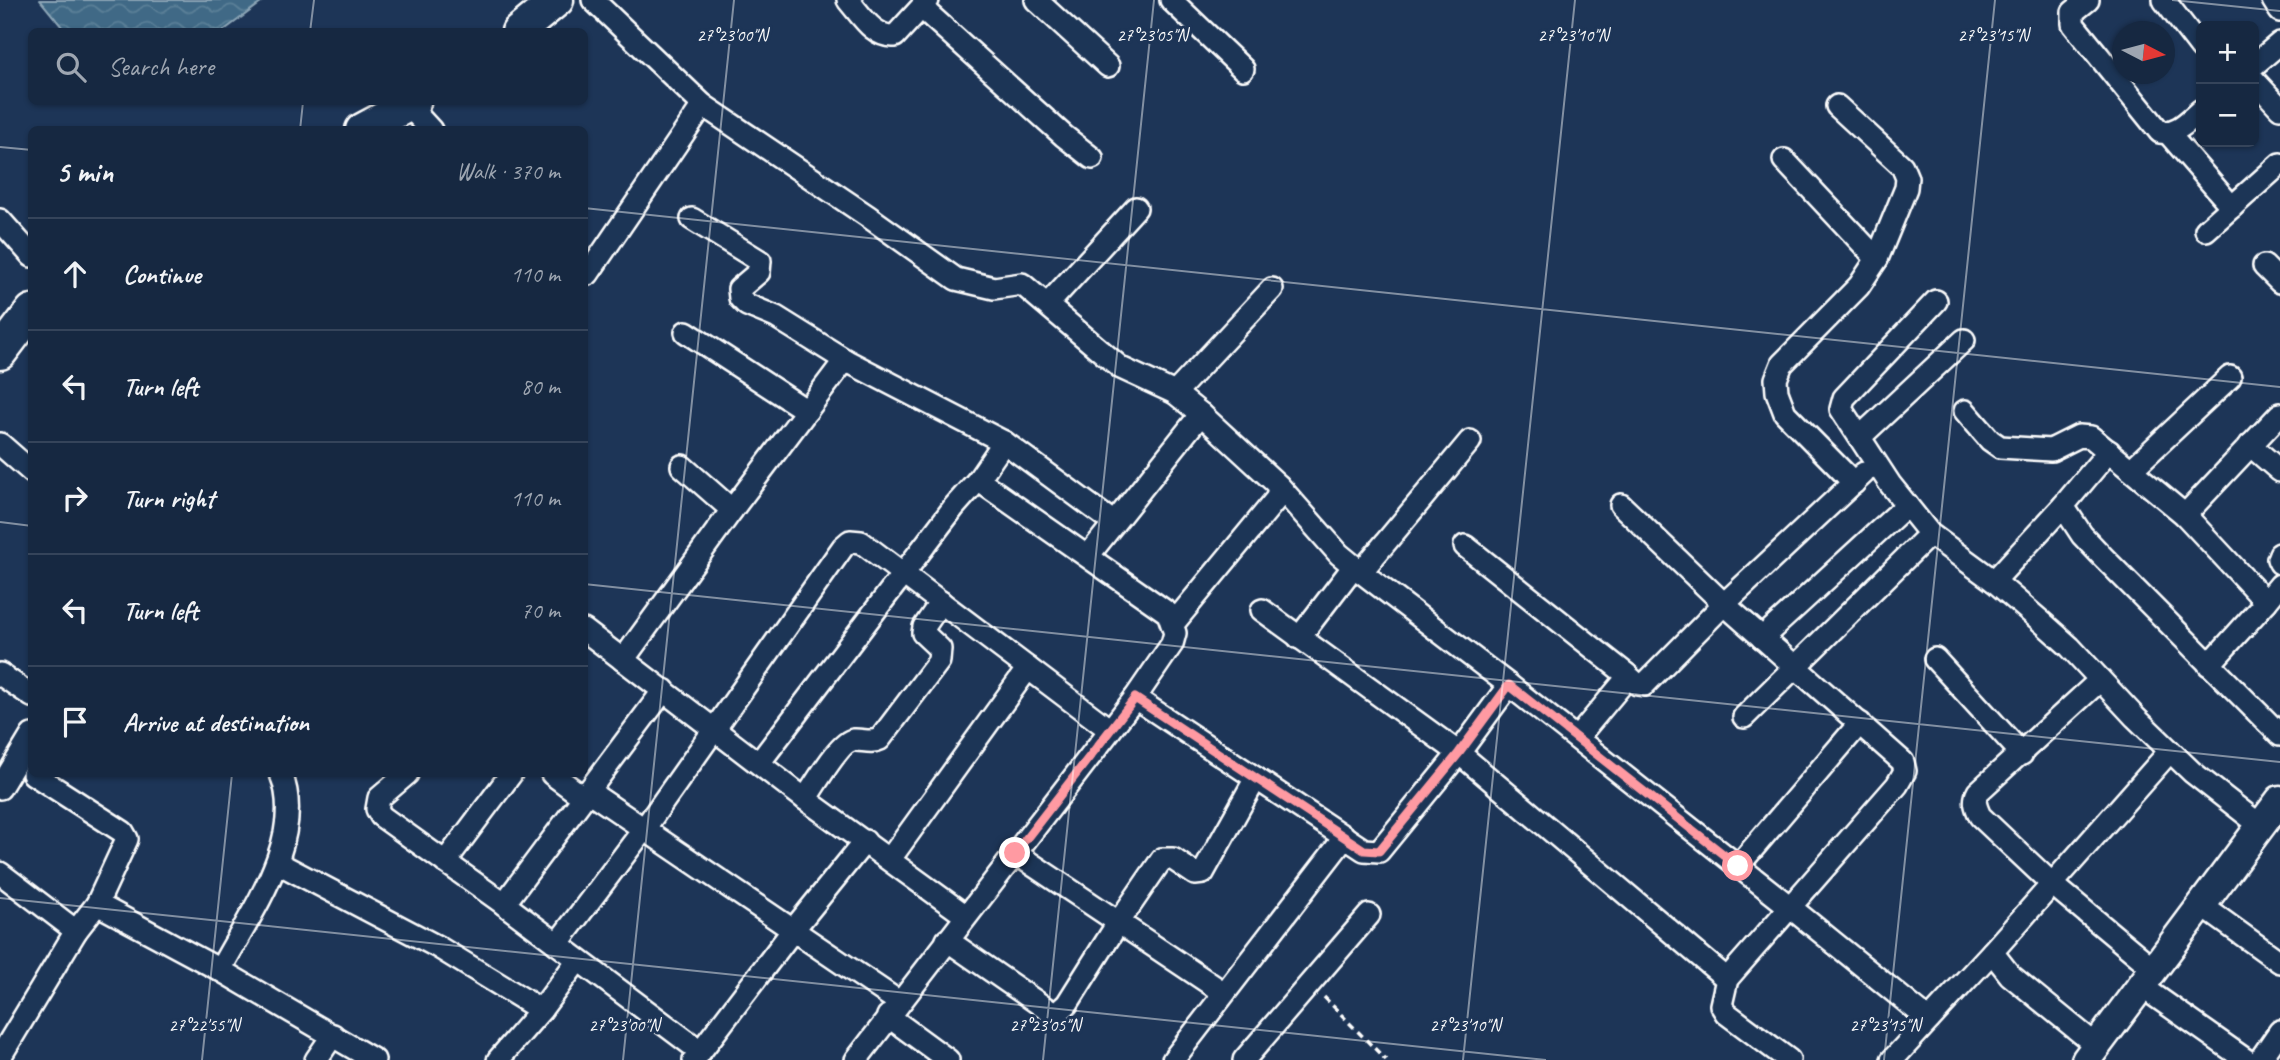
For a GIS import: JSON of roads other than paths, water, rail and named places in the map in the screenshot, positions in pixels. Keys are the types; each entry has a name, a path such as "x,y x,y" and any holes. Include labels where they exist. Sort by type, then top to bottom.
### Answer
{"main road":[{"path":"523,28 557,0"},
{"path":"369,126 407,105"},
{"path":"0,354 28,316"}],"street":[{"path":"593,0 703,105 956,279 994,288 1022,284 1048,303 1121,368 1175,393 1279,486 1339,554 1357,569 1577,738 1929,1020"},
{"path":"848,0 876,32 886,37 895,36 925,4 1064,136 1092,158"},
{"path":"1036,0 1108,66"},
{"path":"1171,0 1244,69"},
{"path":"2088,0 2073,12 2073,24 2160,132 2168,133 2179,129 2196,114"},
{"path":"2164,0 2196,42"},
{"path":"2273,0 2280,11"},
{"path":"2259,61 2280,43"},
{"path":"2258,84 2280,108"},
{"path":"412,105 428,126"},
{"path":"588,274 703,105"},
{"path":"1837,106 1902,166 1907,178 1906,188 1877,259 1859,286 1782,364 1776,379 1777,392 1785,413 1854,483"},
{"path":"2168,133 2232,207"},
{"path":"1784,160 1877,259"},
{"path":"2206,230 2280,164"},
{"path":"1048,303 1136,208"},
{"path":"692,219 760,261 760,272 740,289 740,298 747,304 776,317 845,360 1004,442 1114,523"},
{"path":"0,220 28,252"},
{"path":"2264,267 2280,282"},
{"path":"1175,393 1272,289"},
{"path":"1936,302 1844,398 1841,409 1876,462 1930,534 1994,581 2070,647 2192,772 2261,826"},
{"path":"686,332 807,411"},
{"path":"1860,437 1964,340"},
{"path":"623,660 845,360"},
{"path":"2131,470 2230,377"},
{"path":"1965,411 1990,440 2000,447 2051,450 2079,436 2094,439 2185,515 2266,602"},
{"path":"1088,556 1201,414"},
{"path":"2185,515 2280,414"},
{"path":"1299,638 1471,441"},
{"path":"759,763 954,507 978,480 1004,442"},
{"path":"0,444 28,468"},
{"path":"2250,445 2280,471"},
{"path":"1994,581 2109,452"},
{"path":"1465,547 1637,684 1644,685 1724,604 1876,462"},
{"path":"682,466 732,510"},
{"path":"856,1060 1135,698 1172,644 1175,633 1168,613 978,480"},
{"path":"1173,624 1277,498 1279,486"},
{"path":"1621,505 1724,604 1903,762 1905,771 1897,785 1727,978 1721,1004 1726,1013 1789,1060"},
{"path":"1762,638 1907,505"},
{"path":"2063,506 2089,542 2280,735"},
{"path":"1744,717 1930,534"},
{"path":"556,944 644,829 843,547 850,541 861,542 1110,730"},
{"path":"2280,554 2280,564"},
{"path":"2209,666 2280,585"},
{"path":"805,799 842,746 854,740 875,742 880,739 939,661 940,649 923,634 924,627 941,602"},
{"path":"1262,611 1459,753 1727,978"},
{"path":"588,633 805,799 966,916"},
{"path":"1935,659 2022,754"},
{"path":"890,859 1028,668"},
{"path":"0,674 28,693"},
{"path":"1577,738 1623,683 1626,674"},
{"path":"2100,680 1978,792 1975,804 1980,816 2147,978 2246,1060"},
{"path":"1135,698 1364,850 1379,851 1459,753 1509,685"},
{"path":"503,904 588,786 664,690"},
{"path":"1738,866 1860,723"},
{"path":"1892,1060 1992,952 2170,751"},
{"path":"0,788 27,769"},
{"path":"4,1044 76,931 97,904 127,839 123,832 39,777"},
{"path":"220,970 278,863 287,812 282,777"},
{"path":"404,777 379,798 377,809 381,816 578,960 697,1056 865,841"},
{"path":"445,862 509,777"},
{"path":"561,777 588,786 644,829 793,930 893,1009 948,1060"},
{"path":"947,940 1051,1012 1057,1013 1067,1004 1162,859 1173,859 1195,874 1203,873 1256,778"},
{"path":"1992,952 2010,975 2091,1053 2280,800"},
{"path":"1173,1060 1345,837"},
{"path":"1015,853 1224,993"},
{"path":"278,863 438,947 541,1010"},
{"path":"0,873 76,931"},
{"path":"97,904 220,970 374,1060"},
{"path":"2201,905 2280,962"},
{"path":"1244,1060 1369,915"},
{"path":"498,1060 541,1010 578,960"},
{"path":"2260,1060 2280,1031"},
{"path":"316,1060 333,1035"}],"water":[{"path":"40,0 265,0 227,28 63,28"}]}
